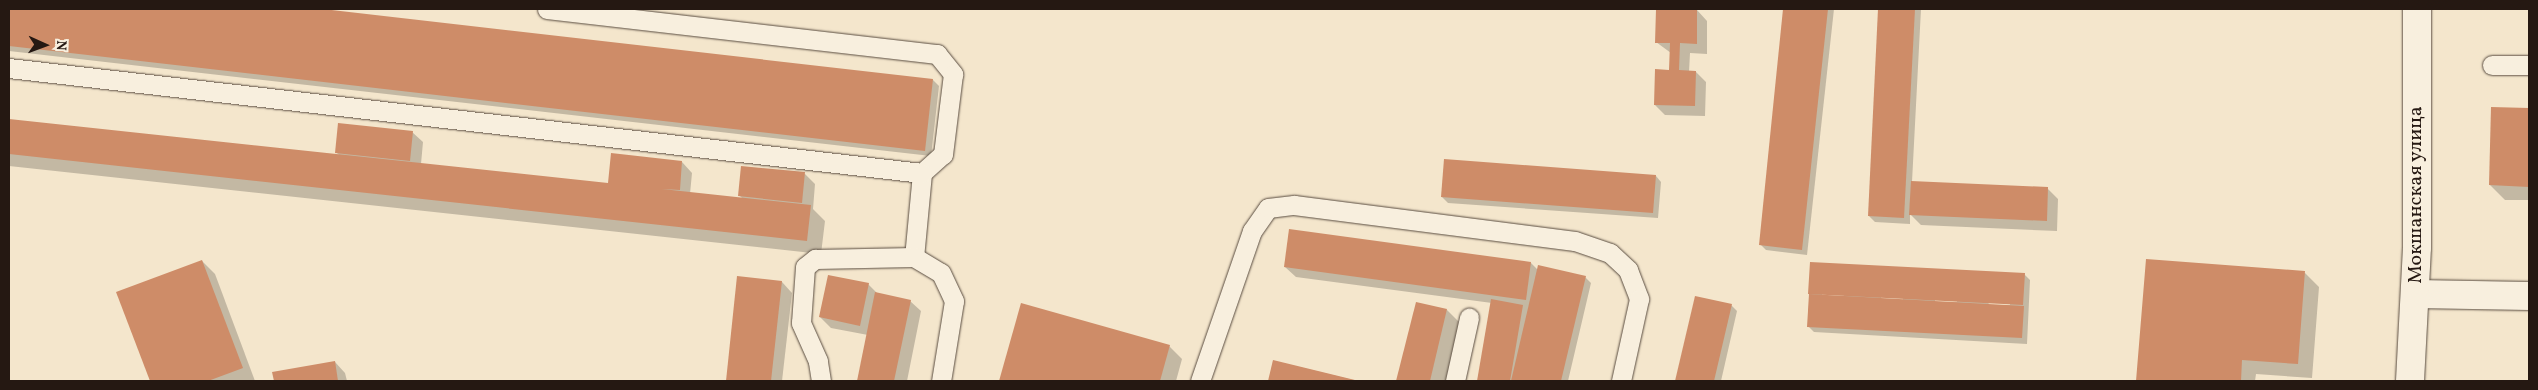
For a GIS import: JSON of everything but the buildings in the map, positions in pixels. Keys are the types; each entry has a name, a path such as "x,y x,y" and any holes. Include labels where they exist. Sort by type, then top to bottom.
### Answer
{"street":[{"name":"Мокшанская улица","path":"2410,381 2416,294 2417,9"},
{"path":"2416,294 2529,296"}],"lane":[{"path":"547,9 937,54 952,74 943,154 922,173 914,257"},
{"path":"2492,65 2529,65"},
{"path":"9,68 922,173"},
{"path":"1200,381 1252,231 1268,208 1294,205 1575,241 1610,253 1628,270 1639,299 1621,381"},
{"path":"821,381 818,361 801,323 805,267 815,259 914,257 941,273 954,301 941,381"},
{"path":"1455,381 1469,318"}]}
